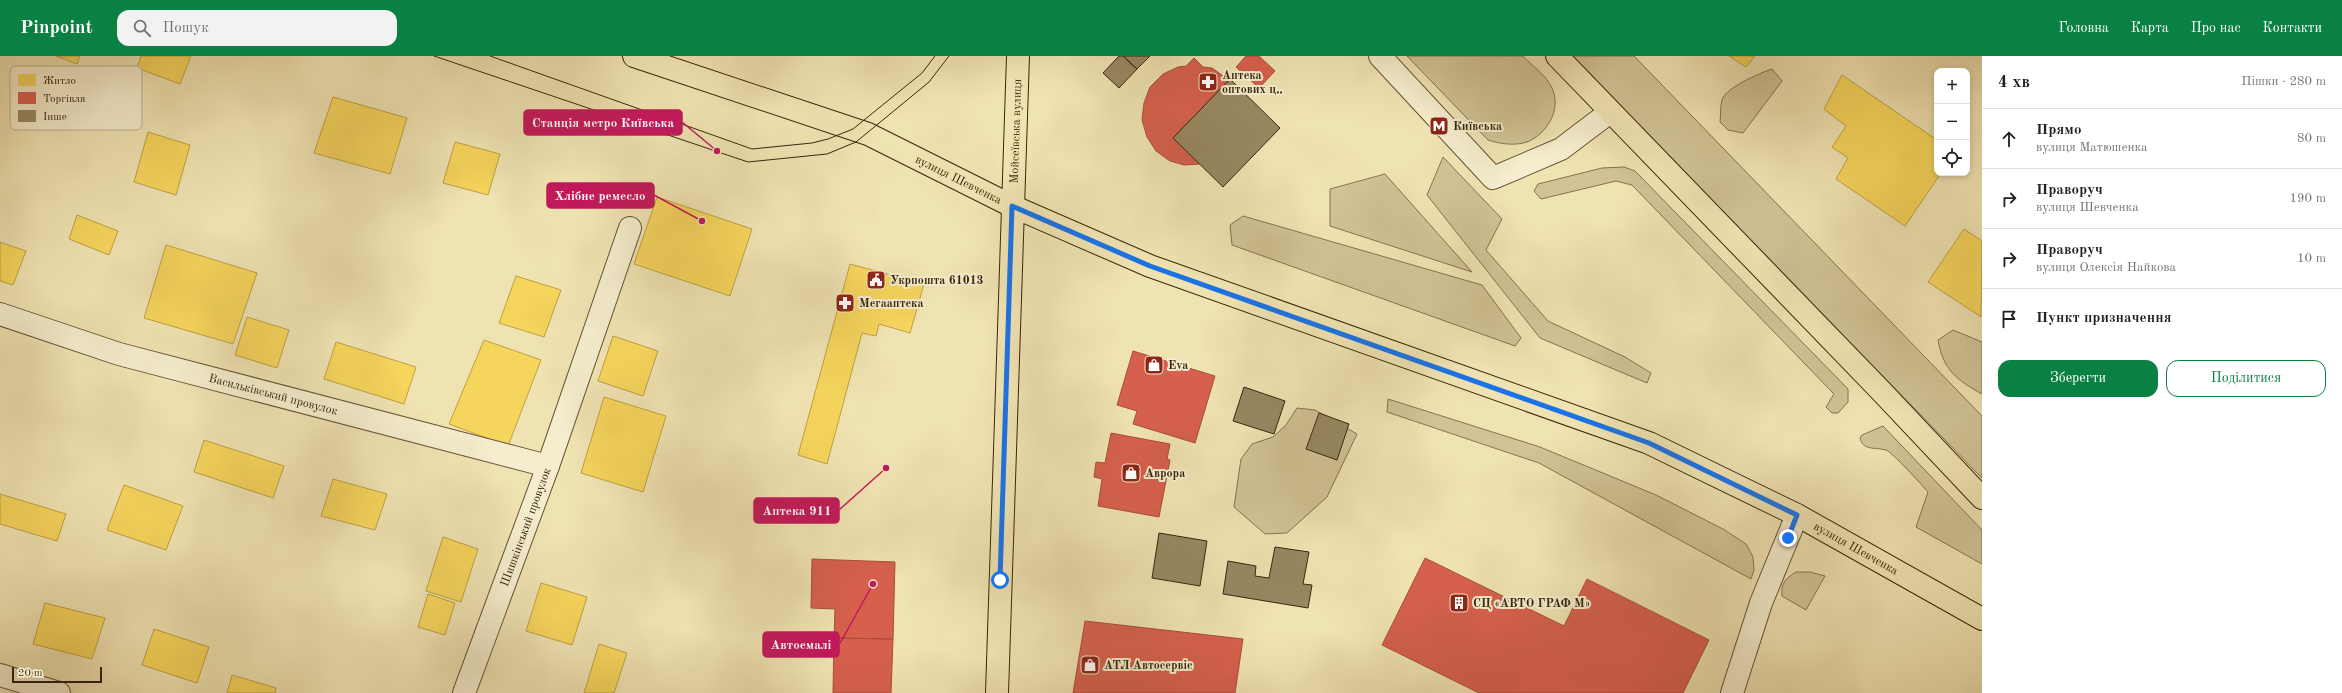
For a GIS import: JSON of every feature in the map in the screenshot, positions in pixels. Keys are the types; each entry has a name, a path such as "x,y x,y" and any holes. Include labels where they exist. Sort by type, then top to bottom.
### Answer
{"main road":[{"name":"вулиця Шевченка","path":"634,56 868,134 1012,206 1150,266 1649,443 1797,515 1982,619"},
{"name":"Мойсеївська вулиця","path":"996,693 1018,56"},
{"path":"1557,56 1882,392 1982,498"}],"street":[{"path":"1380,56 1493,178 1561,149 1610,112"},
{"name":"Шишкінський провулок","path":"464,693 548,466 630,228"},
{"name":"Васильківський провулок","path":"0,314 119,354 548,466"},
{"path":"1732,693 1761,603 1797,515"},
{"path":"0,675 59,693"}],"shaded area":[{"path":"1407,56 1523,56 1543,75 1552,88 1555,96 1555,104 1551,120 1541,133 1527,142 1508,144 1488,140"},
{"path":"1572,56 1634,56 1982,416 1982,478"},
{"path":"1772,69 1782,81 1743,133 1728,130 1720,122 1721,103 1725,95 1736,86"},
{"path":"1443,157 1502,219 1486,250 1548,321 1625,357 1651,373 1647,383 1540,338 1427,195"},
{"path":"1624,167 1635,171 1848,389 1848,402 1838,413 1832,413 1826,407 1834,394 1632,185 1616,181 1541,199 1534,191 1538,184 1602,168"},
{"path":"1385,174 1472,272 1330,226 1330,189"},
{"path":"1243,216 1482,285 1521,338 1515,346 1232,245 1230,225"},
{"path":"1953,330 1982,342 1982,394 1958,379 1943,359 1938,340"},
{"path":"1388,399 1540,447 1656,495 1723,529 1746,544 1753,557 1754,570 1751,579 1539,463 1387,412"},
{"path":"1297,408 1315,410 1357,434 1327,497 1287,533 1265,534 1234,507 1241,459 1252,444 1273,437 1286,425"},
{"path":"1883,426 1982,530 1982,564 1916,527 1928,492 1890,452 1867,447 1860,438 1862,435"},
{"path":"1796,572 1810,572 1825,576 1806,610 1782,596 1784,582"}],"building: Житло":[{"path":"56,56 80,56 77,64"},
{"path":"141,56 191,56 180,84 142,70 142,66 138,66"},
{"path":"1729,56 1755,56 1746,67"},
{"path":"1842,75 1934,138 1934,176 1939,176 1905,226 1836,179 1848,158 1832,147 1846,126 1824,109"},
{"path":"333,97 407,118 390,174 314,153"},
{"path":"148,132 190,145 176,195 134,182"},
{"path":"455,142 500,154 488,195 443,183"},
{"path":"657,197 752,229 730,296 634,264"},
{"path":"77,215 118,231 109,255 69,239"},
{"path":"1964,229 1982,241 1981,317 1928,282"},
{"path":"0,242 26,251 13,285 0,281"},
{"path":"166,245 257,273 233,344 144,318"},
{"path":"850,264 924,284 910,333 879,324 876,336 862,333 827,464 798,455"},
{"path":"516,276 561,290 544,337 499,323"},
{"path":"247,317 289,330 277,368 235,355"},
{"path":"613,336 658,351 643,396 598,381"},
{"path":"484,340 541,360 508,446 449,424"},
{"path":"336,342 416,367 404,404 324,379"},
{"path":"604,397 666,416 643,492 581,473"},
{"path":"204,440 284,466 273,498 194,472"},
{"path":"333,479 387,494 375,530 321,516"},
{"path":"124,485 183,506 166,550 107,530"},
{"path":"0,494 66,514 57,541 0,524"},
{"path":"443,537 478,549 461,602 426,591"},
{"path":"541,583 587,597 572,645 526,631"},
{"path":"428,594 455,603 445,635 418,627"},
{"path":"45,603 105,618 92,659 33,644"},
{"path":"154,629 209,647 197,683 142,665"},
{"path":"599,644 627,653 614,693 584,693"},
{"path":"232,675 276,688 275,693 227,693"}],"building: Торгівля":[{"path":"1246,56 1259,56 1275,71 1259,88 1236,67"},
{"path":"1194,58 1203,67 1212,68 1229,80 1173,138 1200,164 1184,165 1170,161 1156,151 1147,137 1142,120 1144,103 1150,87 1163,74 1178,67 1186,66"},
{"path":"1133,351 1215,376 1195,443 1133,424 1137,411 1117,405"},
{"name":"Аврора","path":"1111,433 1170,444 1167,459 1170,460 1159,517 1098,506 1102,479 1094,477 1096,462 1105,463"},
{"name":"СЦ «АВТО ГРАФ М»","path":"1425,558 1564,626 1587,579 1709,640 1683,693 1479,693 1382,645"},
{"path":"812,559 895,562 893,639 834,638 835,609 811,608"},
{"path":"1085,621 1243,639 1235,693 1073,693"},
{"path":"834,638 893,639 891,693 833,693"}],"building: Інше":[{"path":"1119,56 1123,56 1137,69 1119,88 1103,73"},
{"path":"1123,56 1150,56 1137,69"},
{"path":"1230,79 1280,128 1223,187 1173,138"},
{"path":"1244,387 1285,401 1274,434 1233,421"},
{"path":"1319,413 1349,424 1337,460 1306,449"},
{"path":"1159,533 1207,541 1200,586 1152,578"},
{"path":"1275,547 1309,552 1303,584 1312,585 1308,608 1223,594 1228,561 1256,566 1255,576 1269,578"}],"tram line":[{"path":"434,56 748,162 827,154 856,142 929,82 949,56"},
{"path":"490,56 752,149 812,143 828,139 853,129 922,73 935,56"}],"place":[{"name":"Аптека оптових ц‥","path":"1208,82"},
{"name":"Київська","path":"1439,126"},
{"name":"Станція метро Київська","path":"717,151"},
{"name":"Хлібне ремесло","path":"702,221"},
{"name":"Укрпошта 61013","path":"876,280"},
{"name":"Мегааптека","path":"845,303"},
{"name":"Eva","path":"1154,365"},
{"name":"Аптека 911","path":"886,468"},
{"name":"Аврора","path":"1131,473"},
{"name":"Автоемалі","path":"873,584"},
{"name":"СЦ «АВТО ГРАФ М»","path":"1459,603"},
{"name":"АТЛ Автосервіс","path":"1090,665"}],"route":[{"path":"1000,580 1012,206 1150,266 1481,382 1649,443 1797,515 1788,538"}]}
